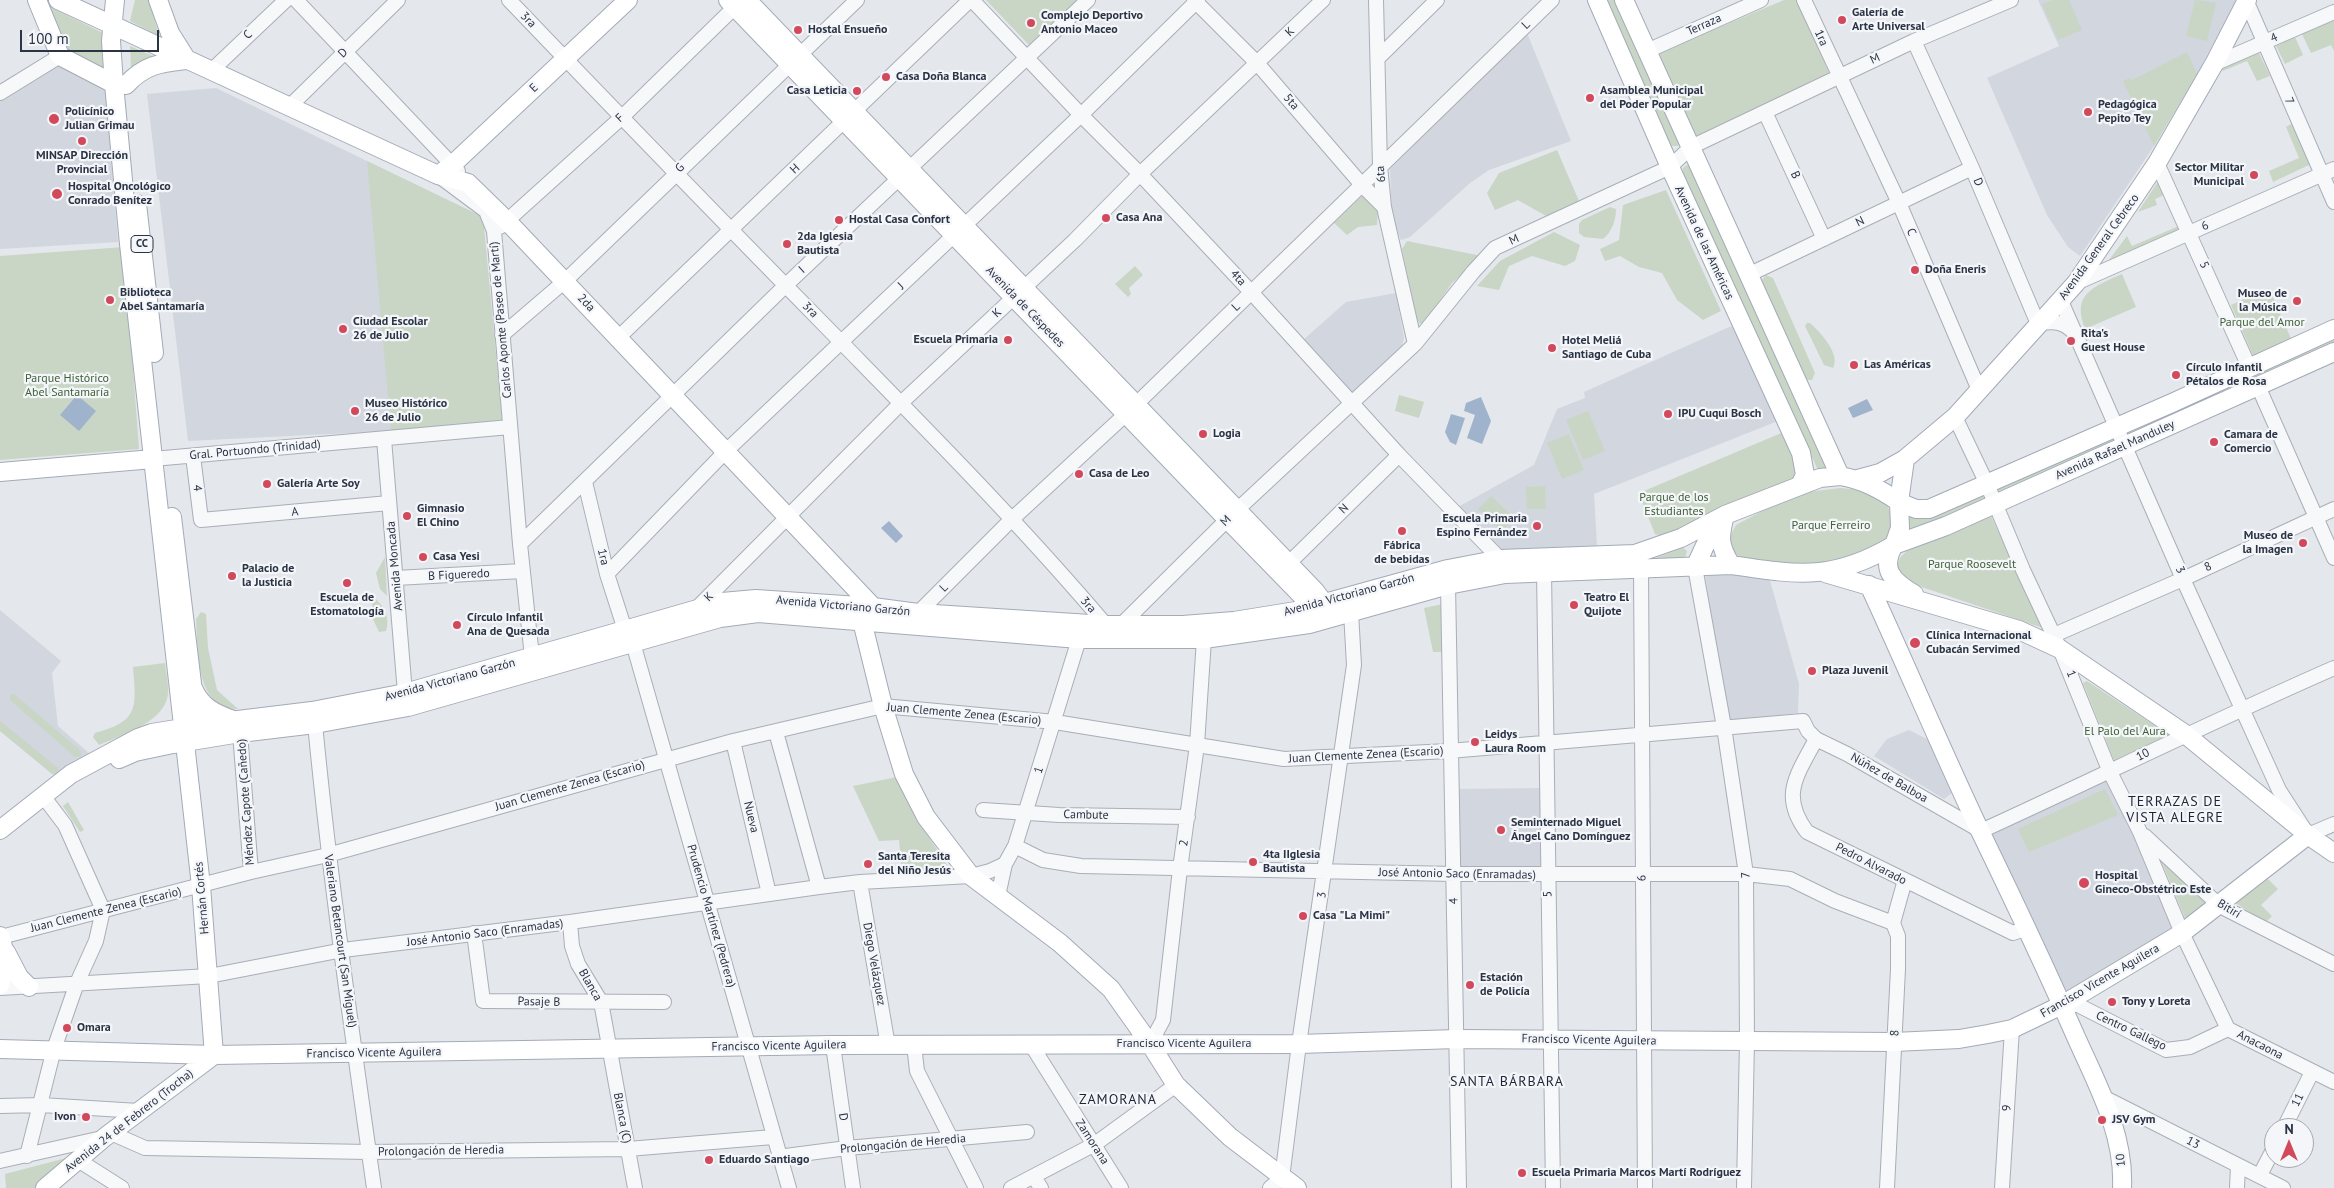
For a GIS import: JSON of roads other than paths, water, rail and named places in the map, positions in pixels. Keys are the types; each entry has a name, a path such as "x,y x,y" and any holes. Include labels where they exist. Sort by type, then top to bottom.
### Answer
{"main road":[{"path":"36,0 60,56 120,84 155,64 187,60 170,33 163,3"},
{"path":"65,3 94,9 100,8 107,0"},
{"name":"CC","path":"115,0 129,244 159,459 185,685 177,707 168,721 152,733"},
{"name":"CC","path":"117,27 127,0"},
{"name":"E","path":"438,175 453,164 628,0"},
{"name":"Avenida de las Américas","path":"1597,0 1670,167 1801,453 1805,475 1800,485"},
{"path":"1624,0 1840,476"},
{"name":"Avenida General Cebreco","path":"1858,479 1880,473 1905,459 1955,417 2076,283 2157,163 2214,64 2246,0"},
{"name":"Avenida de Céspedes","path":"738,2 1020,291 1232,515 1329,605"},
{"name":"Carlos Aponte (Paseo de Martí)","path":"65,3 438,175"},
{"path":"438,175 468,184"},
{"name":"2da","path":"468,184 501,226 565,281 788,518 868,614"},
{"name":"Avenida Rafael Manduley","path":"1858,479 1899,502 1916,509 1929,509 2250,368 2334,329"},
{"name":"Avenida Rafael Manduley","path":"1825,573 1872,558 1894,544 1946,526 2334,352"},
{"name":"Gral. Portuondo (Trinidad)","path":"0,472 159,459"},
{"path":"1905,459 1899,502 1900,528 1887,562 1900,586 1930,603"},
{"name":"Avenida Victoriano Garzón","path":"237,726 315,724 408,707 636,638 697,608 722,602 756,599 1079,639 1204,639 1309,624 1320,617 1329,605 1448,570 1500,559 1628,555 1681,538 1721,517 1820,478 1840,476 1858,479"},
{"name":"Avenida de Céspedes","path":"1232,515 1289,563 1329,605"},
{"path":"1721,517 1721,548 1731,565"},
{"path":"1690,567 1721,517"},
{"path":"1681,538 1691,547 1690,567"},
{"name":"Avenida Victoriano Garzón","path":"45,799 72,774 94,760 152,733 189,732 237,726 405,693 532,657 636,638 720,618 758,613 870,615 877,613 906,616 918,613 1113,625 1234,621 1505,574 1731,565 1772,571 1825,573"},
{"path":"1825,573 2057,642 2185,734 2308,835 2334,853"},
{"name":"10","path":"1869,585 1980,831 2028,928 2102,1097 2120,1145 2123,1169 2122,1188"},
{"path":"636,638 680,624 697,608"},
{"path":"868,614 883,706 904,774 926,817 971,876 1060,943 1111,989 1176,1085 1276,1183 1297,1188"},
{"path":"185,685 214,714 237,726"},
{"name":"Hernán Cortés","path":"185,685 214,1055"},
{"name":"Avenida Victoriano Garzón","path":"0,843 6,823 45,799 83,777 135,752 189,732"},
{"name":"Francisco Vicente Aguilera","path":"0,1049 54,1049 214,1055 833,1045 1299,1044 1457,1039 1552,1039 1644,1042 1894,1042 1959,1039 2012,1029 2062,1005 2182,933 2220,906 2308,835"},
{"path":"0,987 4,967 1,940"},
{"path":"1,940 16,971 29,987"},
{"name":"Avenida 24 de Febrero (Trocha)","path":"45,1188 108,1135 214,1055"}],"street":[{"name":"C","path":"211,70 286,0"},
{"name":"2da","path":"296,0 453,164 468,184"},
{"name":"D","path":"289,107 398,0"},
{"name":"3ra","path":"509,0 621,118 901,403 1113,625"},
{"name":"G","path":"502,335 565,281 857,0"},
{"name":"4ta","path":"971,0 1080,115 1140,174 1251,292 1399,455 1500,559"},
{"name":"H","path":"619,337 971,0"},
{"name":"I","path":"520,544 786,286 1088,0"},
{"name":"K","path":"697,608 901,403 1075,240 1140,174 1323,0"},
{"name":"6ta","path":"1376,0 1380,166 1384,206 1415,344"},
{"path":"1378,58 1437,0"},
{"name":"L","path":"918,613 1012,520 1131,409 1552,0"},
{"name":"Terraza","path":"1647,51 1761,0"},
{"name":"1ra","path":"1804,0 1839,77"},
{"name":"M","path":"1113,625 1415,344 1473,272 1495,248 1670,167 1692,147 1914,41 2011,0"},
{"name":"7","path":"2246,0 2264,42 2328,172 2334,202"},
{"name":"5ta","path":"1196,1 1258,63 1362,185 1384,206"},
{"name":"J","path":"606,574 725,452 1080,115 1196,1"},
{"name":"F","path":"501,226 621,118 738,2"},
{"name":"4","path":"2214,64 2334,12"},
{"name":"D","path":"1914,41 1972,168 2038,324"},
{"path":"0,93 60,56"},
{"name":"C","path":"1839,77 1898,203 1979,390"},
{"name":"B","path":"1765,112 1824,239"},
{"name":"5","path":"2157,163 2250,368"},
{"name":"N","path":"1748,275 1972,168"},
{"name":"6","path":"2076,283 2328,172"},
{"name":"Carlos Aponte (Paseo de Martí)","path":"438,175 486,211 501,226 502,335 522,571 532,657"},
{"name":"3","path":"2061,300 2183,578 2280,790 2308,835"},
{"path":"2038,324 2061,323 2069,327 2077,336"},
{"path":"2258,386 2334,558"},
{"name":"1","path":"1955,417 2057,642 2110,772 2140,832 2182,933"},
{"name":"Gral. Portuondo (Trinidad)","path":"159,459 510,426"},
{"name":"Avenida Moncada","path":"384,439 405,693"},
{"name":"N","path":"1289,563 1399,455"},
{"name":"4","path":"193,456 201,520"},
{"name":"1ra","path":"585,482 606,574 636,638"},
{"name":"A","path":"201,520 389,503"},
{"name":"8","path":"2057,642 2183,578 2334,508"},
{"name":"7","path":"1690,567 1724,727 1746,874 1747,1041 1744,1188"},
{"name":"6","path":"1641,568 1645,1188"},
{"name":"B Figueredo","path":"396,578 522,571"},
{"name":"5","path":"1544,571 1548,742 1553,1188"},
{"name":"4","path":"1448,585 1449,751 1454,874 1459,1188"},
{"name":"3","path":"1276,1183 1326,872 1354,665 1329,605"},
{"name":"Prudencio Martínez (Pedrera)","path":"636,638 666,759 778,1157 789,1188"},
{"name":"1","path":"998,896 1005,864 1015,846 1055,722 1079,639"},
{"name":"2","path":"1150,1044 1163,1020 1180,869 1197,745 1204,639"},
{"name":"10","path":"1980,831 2110,772 2185,734 2334,668"},
{"name":"Juan Clemente Zenea (Escario)","path":"1,940 103,910 251,872 328,855 733,740 776,732 883,706 1055,722 1284,759 1342,758 1449,751 1803,721"},
{"name":"Núñez de Balboa","path":"1803,721 1816,739 1847,754 1980,831"},
{"name":"Valeriano Betancourt (San Miguel)","path":"315,724 328,855 343,950 374,1188"},
{"name":"Méndez Capote (Cañedo)","path":"237,726 251,872"},
{"path":"776,732 819,887"},
{"name":"Pedro Alvarado","path":"1816,739 1795,780 1792,793 1793,807 1807,832 2013,933 2028,928"},
{"name":"Nueva","path":"733,740 769,894"},
{"path":"27,1156 54,1049 77,983 96,941 103,910 65,825 45,799"},
{"name":"Cambute","path":"983,810 1025,813 1188,817"},
{"path":"2308,835 2334,824"},
{"name":"Bitirí","path":"2140,832 2220,906 2334,964"},
{"name":"José Antonio Saco (Enramadas)","path":"1015,846 1043,860 1081,866 1454,874 1746,874 1790,879 1836,901 1893,923"},
{"path":"971,876 990,871 1005,864"},
{"name":"José Antonio Saco (Enramadas)","path":"0,987 29,987 209,976 343,950 570,922 819,887 860,882 971,876"},
{"name":"8","path":"1887,1188 1898,936 1893,923 1905,880"},
{"name":"Diego Velázquez","path":"860,882 888,1046"},
{"name":"Blanca","path":"570,922 572,946 578,964 601,1002 609,1048"},
{"name":"Pasaje B","path":"474,933 483,1001 664,1002"},
{"name":"Anacaona","path":"2182,933 2228,1029 2334,1082"},
{"name":"Centro Gallego","path":"2062,1005 2078,1005 2166,1050 2190,1047 2228,1029"},
{"name":"9","path":"2002,1188 2012,1029"},
{"name":"D","path":"833,1045 853,1188"},
{"path":"914,1045 916,1071 976,1188"},
{"name":"Zamorana","path":"1032,1046 1120,1188"},
{"name":"Blanca (C)","path":"609,1048 635,1188"},
{"name":"11","path":"2289,1118 2312,1072"},
{"path":"1010,1188 1038,1183 1176,1085"},
{"name":"13","path":"2102,1097 2284,1188"},
{"path":"0,1106 41,1105 139,1111"},
{"name":"Prolongación de Heredia","path":"778,1157 848,1148 1027,1132"},
{"path":"0,1161 108,1135"},
{"name":"Prolongación de Heredia","path":"108,1135 145,1148 369,1152 628,1149 773,1137"},
{"path":"78,1160 122,1188"},
{"path":"2237,1188 2238,1166"},
{"path":"2260,1175 2264,1167"}],"water":[{"path":"77,395 96,411 79,431 60,415"},
{"path":"1481,397 1491,421 1482,444 1467,438 1475,415 1464,411 1466,403"},
{"path":"1867,399 1873,410 1853,418 1848,408"},
{"path":"1451,414 1465,418 1456,445 1450,442 1445,432"},
{"path":"889,521 903,536 896,543 881,528"}],"place":[{"name":"Galería de Arte Universal","path":"1842,20"},
{"name":"Complejo Deportivo Antonio Maceo","path":"1031,23"},
{"name":"Hostal Ensueño","path":"798,30"},
{"name":"Casa Doña Blanca","path":"886,77"},
{"name":"Casa Leticia","path":"857,91"},
{"name":"Asamblea Municipal del Poder Popular","path":"1590,98"},
{"name":"Pedagógica Pepito Tey","path":"2088,112"},
{"name":"Policínico Julian Grimau","path":"54,119"},
{"name":"MINSAP Dirección Provincial","path":"82,141"},
{"name":"Sector Militar Municipal","path":"2254,175"},
{"name":"Hospital Oncológico Conrado Benítez","path":"57,194"},
{"name":"Casa Ana","path":"1106,218"},
{"name":"Hostal Casa Confort","path":"839,220"},
{"name":"2da Iglesia Bautista","path":"787,244"},
{"name":"Doña Eneris","path":"1915,270"},
{"name":"Biblioteca Abel Santamaría","path":"110,300"},
{"name":"Museo de la Música","path":"2297,301"},
{"name":"Ciudad Escolar 26 de Julio","path":"343,329"},
{"name":"Escuela Primaria","path":"1008,340"},
{"name":"Rita's Guest House","path":"2071,341"},
{"name":"Hotel Meliá Santiago de Cuba","path":"1552,348"},
{"name":"Las Américas","path":"1854,365"},
{"name":"Círculo Infantil Pétalos de Rosa","path":"2176,375"},
{"name":"Museo Histórico 26 de Julio","path":"355,411"},
{"name":"IPU Cuqui Bosch","path":"1668,414"},
{"name":"Logia","path":"1203,434"},
{"name":"Camara de Comercio","path":"2214,442"},
{"name":"Casa de Leo","path":"1079,474"},
{"name":"Galería Arte Soy","path":"267,484"},
{"name":"Gimnasio El Chino","path":"407,516"},
{"name":"Escuela Primaria Espino Fernández","path":"1537,526"},
{"name":"Fábrica de bebidas","path":"1402,531"},
{"name":"Museo de la Imagen","path":"2303,543"},
{"name":"Casa Yesi","path":"423,557"},
{"name":"Palacio de la Justicia","path":"232,576"},
{"name":"Escuela de Estomatología","path":"347,583"},
{"name":"Teatro El Quijote","path":"1574,605"},
{"name":"Círculo Infantil Ana de Quesada","path":"457,625"},
{"name":"Clínica Internacional Cubacán Servimed","path":"1915,643"},
{"name":"Plaza Juvenil","path":"1812,671"},
{"name":"Leidys Laura Room","path":"1475,742"},
{"name":"Seminternado Miguel Ángel Cano Domínguez","path":"1501,830"},
{"name":"4ta IIglesia Bautista","path":"1253,862"},
{"name":"Santa Teresita del Niño Jesús","path":"868,864"},
{"name":"Hospital Gineco-Obstétrico Este","path":"2084,883"},
{"name":"Casa \"La Mimi\"","path":"1303,916"},
{"name":"Estación de Policía","path":"1470,985"},
{"name":"Tony y Loreta","path":"2112,1002"},
{"name":"Omara","path":"67,1028"},
{"name":"Ivon","path":"86,1117"},
{"name":"JSV Gym","path":"2102,1120"},
{"name":"Eduardo Santiago","path":"709,1160"},
{"name":"Escuela Primaria Marcos Martí Rodríguez","path":"1522,1173"}],"district":[{"name":"TERRAZAS DE VISTA ALEGRE","path":"2175,810"},
{"name":"SANTA BÁRBARA","path":"1507,1082"},
{"name":"ZAMORANA","path":"1118,1100"}],"park label":[{"name":"Parque del Amor","path":"2262,323"},
{"name":"Parque Histórico Abel Santamaría","path":"67,386"},
{"name":"Parque de los Estudiantes","path":"1674,505"},
{"name":"Parque Ferreiro","path":"1831,526"},
{"name":"Parque Roosevelt","path":"1972,565"},
{"name":"El Palo del Aura","path":"2125,732"}]}
